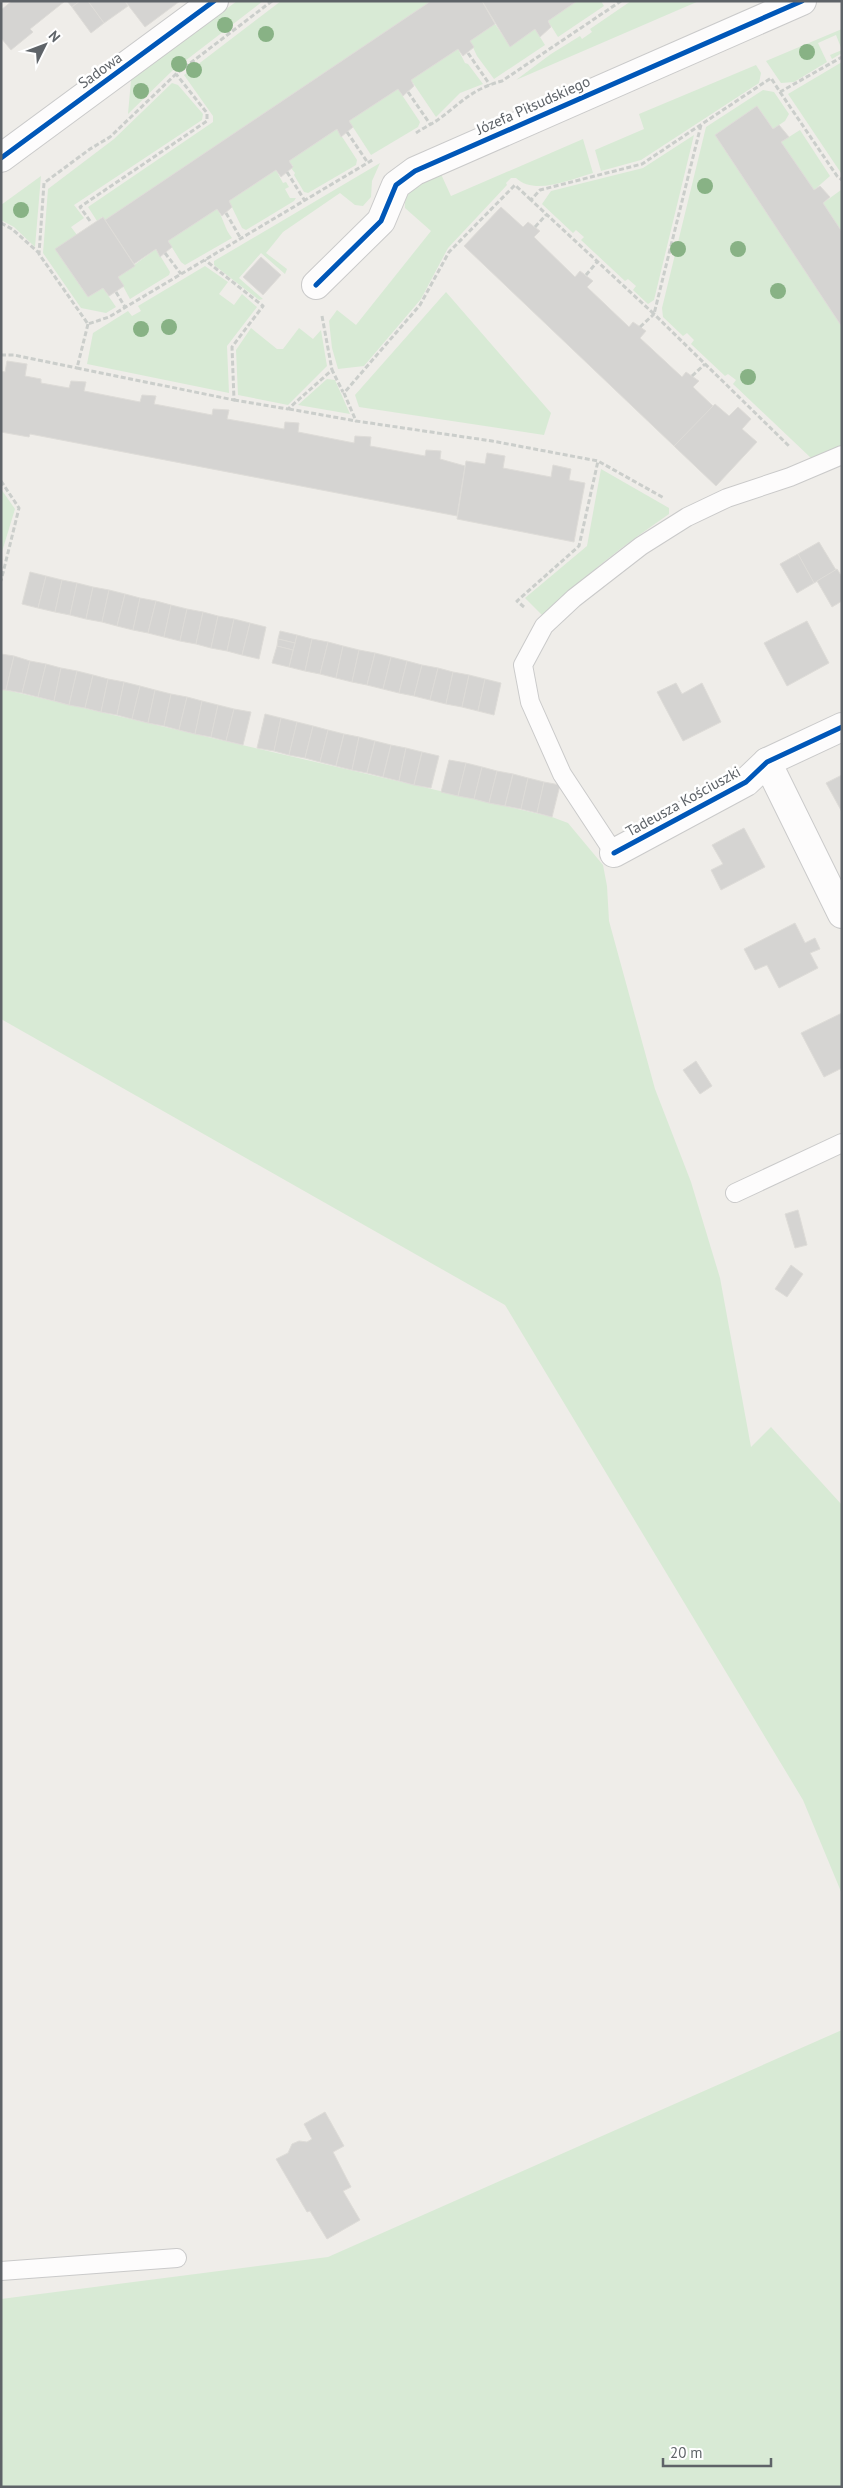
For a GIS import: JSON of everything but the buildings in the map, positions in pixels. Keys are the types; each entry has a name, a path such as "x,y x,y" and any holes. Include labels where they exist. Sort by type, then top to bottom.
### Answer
{"street":[{"name":"Sadowa","path":"1,158 214,1"},
{"name":"Józefa Piłsudskiego","path":"316,285 381,221 396,185 415,171 802,1"},
{"name":"Tadeusza Kościuszki","path":"614,854 746,782 767,762 842,727"},
{"path":"767,762 842,914"}],"lane":[{"path":"614,854 562,774 530,702 523,665 544,626 574,598 641,546 687,517 727,498 842,455"},
{"path":"735,1193 842,1143"},
{"path":"1,2271 176,2258"}],"path":[{"path":"39,254 44,183 90,149 110,137 176,74 272,1"},
{"path":"415,133 438,120 460,100 490,84 502,82 621,1"},
{"path":"468,52 490,84"},
{"path":"780,92 842,57"},
{"path":"90,221 80,206 207,121 207,113 176,74"},
{"path":"531,200 540,190 642,164 771,78 837,176 842,180"},
{"path":"408,92 430,124"},
{"path":"640,327 654,314 701,125"},
{"path":"347,132 368,163"},
{"path":"88,324 109,317 126,308 376,158"},
{"path":"287,172 305,201"},
{"path":"344,393 420,305 449,252 515,185 654,314 811,468"},
{"path":"226,213 241,239"},
{"path":"535,227 546,215"},
{"path":"1,223 12,229 39,254 88,324 77,368"},
{"path":"165,253 181,274"},
{"path":"206,260 263,306 232,347 234,400"},
{"path":"586,276 597,262"},
{"path":"316,285 332,370 356,421"},
{"path":"116,292 126,308"},
{"path":"1,355 14,354 234,400 356,421 492,441 598,461 679,506 687,517"},
{"path":"692,376 705,364"},
{"path":"288,409 332,370"},
{"path":"544,626 517,601 579,546 598,461"},
{"path":"1,482 19,508 1,581"}],"green space":[{"path":"237,1 263,1 172,71 128,114 131,80"},
{"path":"281,1 431,1 105,220 102,217 97,221 88,207 213,122 213,116 184,75"},
{"path":"577,1 601,1 604,6 558,37 548,21"},
{"path":"631,1 699,1 516,80 551,54 580,36 582,39 592,32 590,29"},
{"path":"495,24 510,46 535,29 545,45 494,79 477,56 470,41"},
{"path":"842,29 842,50 836,35 818,43 827,62 794,82 781,83 766,61"},
{"path":"458,49 465,63 468,64 483,84 460,93 436,117 411,80"},
{"path":"842,50 842,53 832,59 830,55"},
{"path":"842,62 842,173 841,173 788,94"},
{"path":"756,65 761,73 759,83 641,160 601,171 595,150 644,129 639,114"},
{"path":"172,83 178,85 203,114 202,120 74,205 84,218 71,227 77,235 56,249 88,297 103,288 116,307 106,313 81,308 43,253 48,189 114,139"},
{"path":"398,89 420,122 418,127 371,155 349,121"},
{"path":"763,90 774,92 789,114 785,121 773,129 757,106 715,135 842,327 842,446 811,458 733,384 736,380 728,374 725,376 691,344 694,340 687,333 683,336 663,317 662,308 706,127"},
{"path":"337,129 357,160 356,165 308,193 304,192 294,175 295,173 291,168 293,166 289,161"},
{"path":"800,130 830,176 814,190 781,142"},
{"path":"694,135 654,300 648,304 633,290 636,286 628,279 625,281 581,240 584,237 576,230 573,233 542,204 551,191 643,168"},
{"path":"583,139 593,173 553,185 543,186 533,186 516,178 511,178 506,183 507,185 448,248 421,299 364,366 338,369 332,348 329,321 337,310 356,325 431,231 405,208 405,201 416,185 440,172 451,196"},
{"path":"380,163 372,181 371,197 363,206 355,205 340,193 283,232 266,253 287,269 285,274 261,253 239,278 263,299 259,300 214,265 214,261"},
{"path":"276,170 283,183 286,182 289,187 285,189 290,198 296,198 246,230 242,228 229,201"},
{"path":"41,176 35,247 14,227 1,220 1,205"},
{"path":"841,190 842,192 842,232 823,203"},
{"path":"217,209 232,238 185,265 181,262 168,241"},
{"path":"156,249 170,272 169,275 130,299 118,277"},
{"path":"205,266 228,282 219,294 234,305 242,294 257,307 227,346 229,393 87,364 93,333 128,311 132,316 141,311 138,306"},
{"path":"446,292 551,413 544,435 359,407 355,395"},
{"path":"251,328 277,349 283,349 299,328 313,339 321,330 327,366 288,405 238,395 236,350"},
{"path":"327,379 335,380 350,414 298,405"},
{"path":"601,469 669,508 669,514 604,562 543,616 525,598 587,546"},
{"path":"1,489 15,509 1,555"},
{"path":"1,690 552,817 568,823 603,865 607,886 609,921 655,1089 691,1182 720,1278 751,1447 771,1427 842,1505 842,1894 803,1800 505,1305 1,1019"},
{"path":"842,2030 842,2487 1,2487 1,2299 328,2257"}],"cycle path":[{"path":"1,158 214,1"},
{"path":"316,285 381,221 396,185 415,171 802,1"},
{"path":"614,853 746,782 767,762 842,727"}]}
